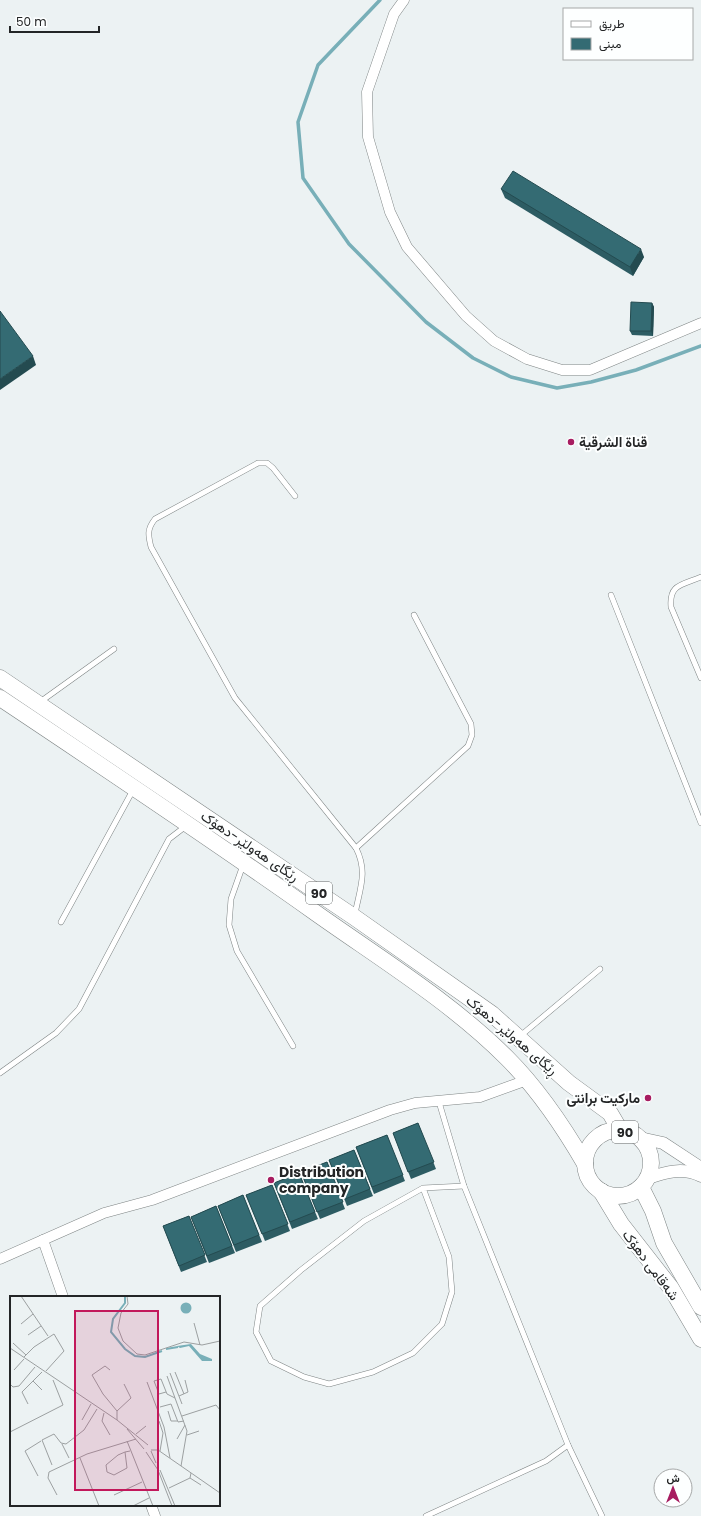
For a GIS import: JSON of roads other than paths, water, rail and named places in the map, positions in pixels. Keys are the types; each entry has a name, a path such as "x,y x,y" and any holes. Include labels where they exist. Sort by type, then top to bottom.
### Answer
{"highway":[{"name":"ڕێگای هەولێر-دهۆک","path":"0,678 354,917 492,1014 517,1039 569,1083 610,1113 620,1130"},
{"name":"ڕێگای هەولێر-دهۆک","path":"0,698 244,862 446,1005 506,1057 527,1080 565,1130 585,1164"},
{"name":"90","path":"601,1191 593,1184 587,1175 585,1164 587,1153 592,1144 604,1134 620,1130 631,1133 640,1138 647,1147 651,1157 651,1168 644,1183"},
{"path":"601,1191 611,1195 622,1196 632,1193 644,1183"},
{"name":"شەقامی دهۆک","path":"644,1183 664,1243 701,1307"},
{"name":"شەقامی دهۆک","path":"601,1191 621,1224 671,1288 701,1339"}],"street":[{"path":"404,0 394,14 367,92 368,138 390,212 407,247 466,316 494,341 527,359 562,370 590,370 701,323"},
{"path":"0,1259 104,1213 152,1200 390,1110 415,1103 439,1102 480,1097 527,1080"},
{"path":"640,1138 663,1143 701,1168"},
{"path":"644,1183 670,1171 693,1172 701,1176"},
{"path":"43,1240 63,1296"},
{"path":"151,1506 156,1516"}],"lane":[{"path":"295,496 273,468 267,463 258,463 155,519 148,528 148,536 151,547 235,698 356,848 362,861 363,870 354,917"},
{"path":"701,577 674,589 670,595 671,607 701,678"},
{"path":"611,596 701,822"},
{"path":"356,848 468,746 472,735 471,724 414,615"},
{"path":"38,703 114,649"},
{"path":"61,922 134,788"},
{"path":"0,1073 56,1034 79,1009 165,845 169,839 188,824"},
{"path":"244,862 231,898 229,925 237,951 293,1046"},
{"path":"517,1039 600,969"},
{"path":"439,1102 464,1186 568,1445 602,1516"},
{"path":"423,1188 449,1257 452,1292 442,1324 413,1353 373,1372 329,1384 304,1377 271,1361 256,1332 260,1306 301,1270 364,1221 423,1188 464,1186"},
{"path":"426,1516 546,1461 568,1445"}],"waterway":[{"path":"380,0 318,65 298,122 303,178 349,244 426,322 473,358 511,377 557,388 591,382 636,370 701,346"}],"place":[{"name":"قناة الشرقية","path":"571,442"},
{"name":"مارکیت برانتی","path":"648,1098"},
{"name":"Distribution company","path":"271,1180"}]}
